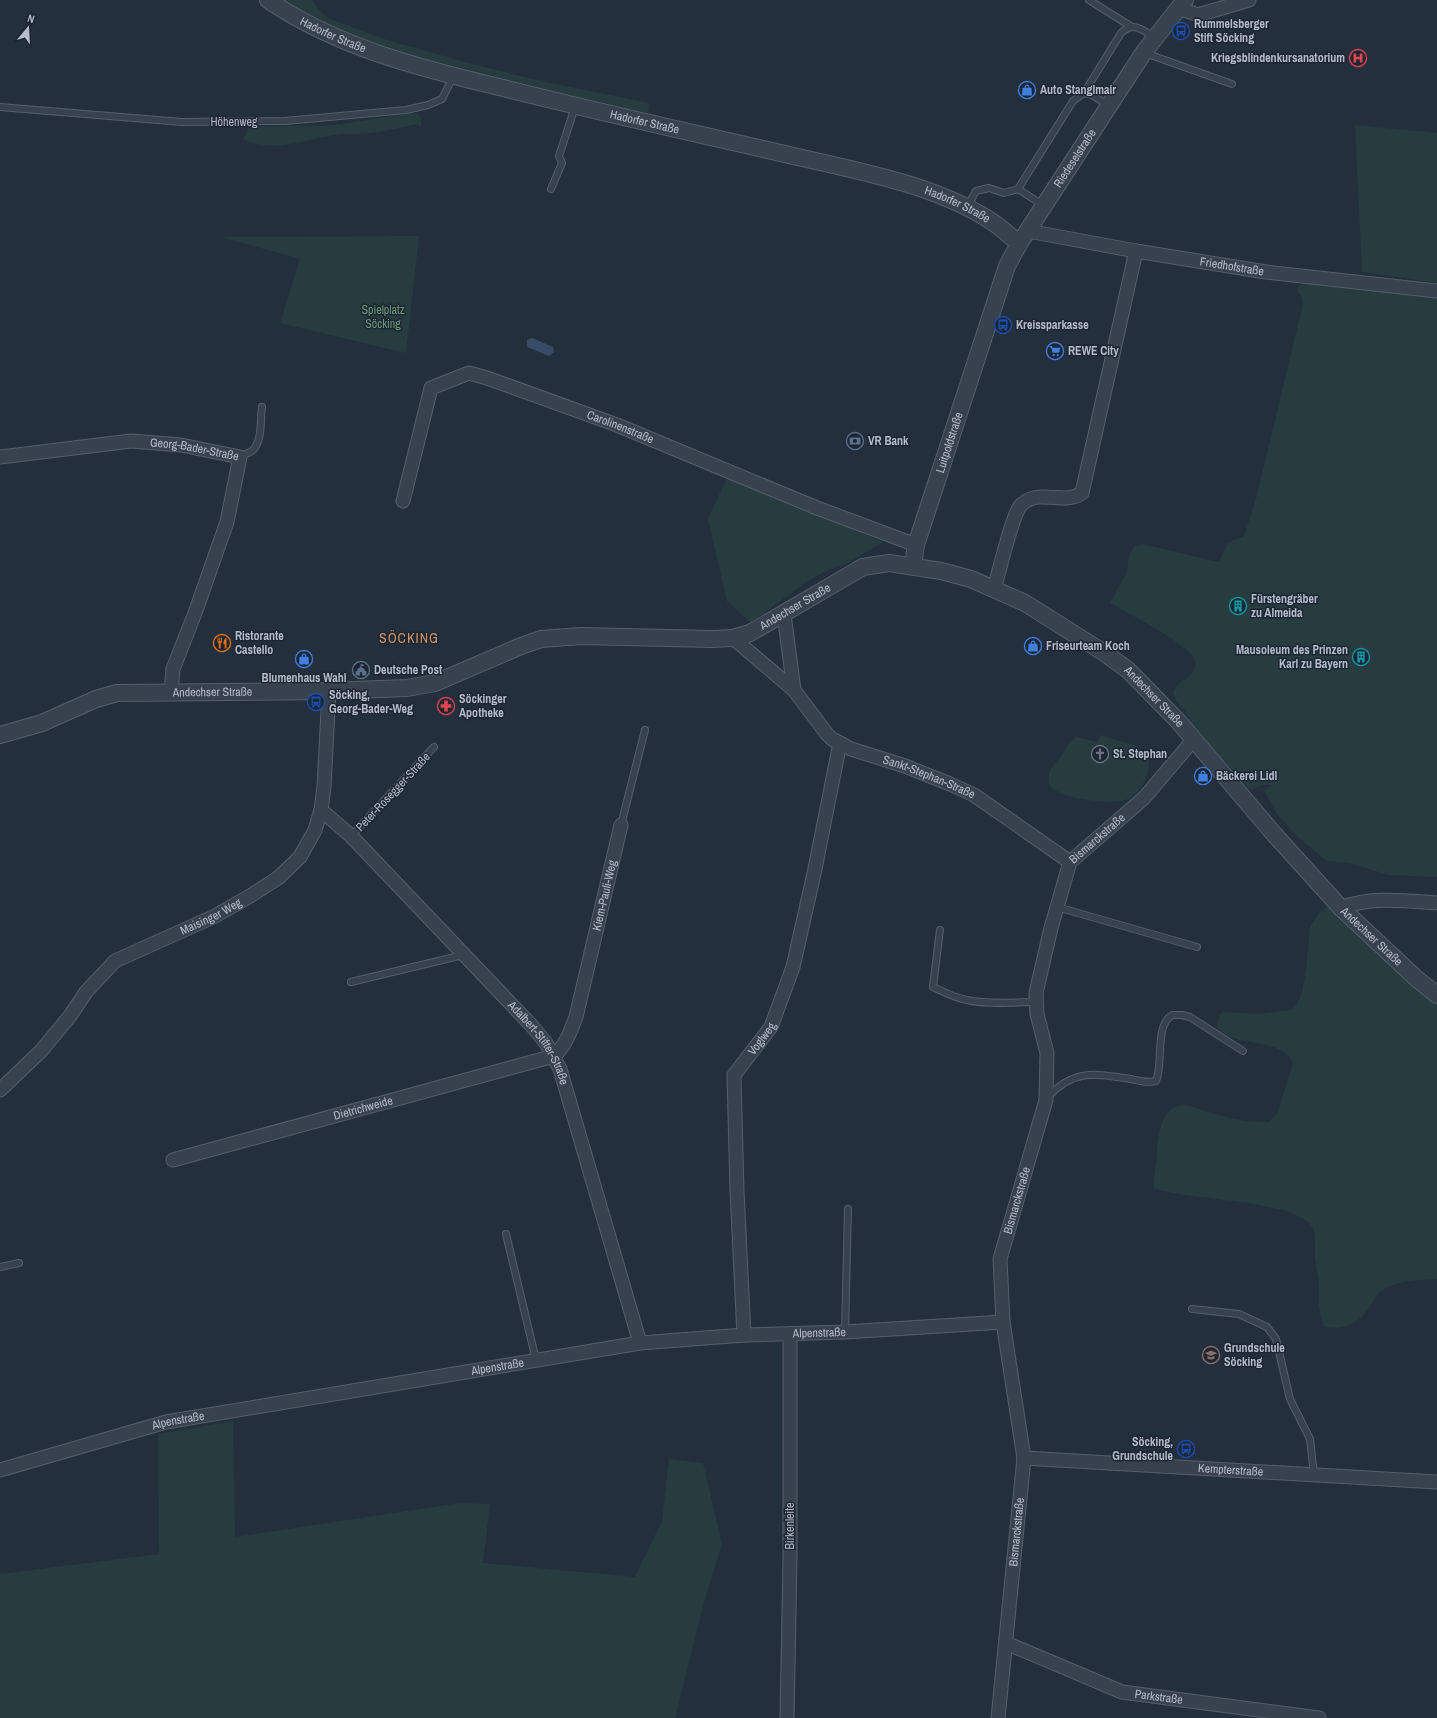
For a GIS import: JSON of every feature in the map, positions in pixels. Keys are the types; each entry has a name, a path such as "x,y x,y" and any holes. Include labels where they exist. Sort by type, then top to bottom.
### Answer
{"street":[{"name":"Hadorfer Straße","path":"268,0 290,15 349,43 453,77 804,158 937,194 996,224 1019,244"},
{"name":"Riedeselstraße","path":"988,320 1006,266 1155,37 1182,4 1198,15 1249,0"},
{"name":"Friedhofstraße","path":"1028,230 1136,251 1266,272 1437,291"},
{"path":"994,589 1015,518 1021,505 1032,498 1042,497 1069,499 1082,493 1136,251"},
{"name":"Luitpoldstraße","path":"913,566 916,544 988,320"},
{"name":"Carolinenstraße","path":"403,501 431,388 469,373 516,388 617,426 817,508 916,544"},
{"name":"Georg-Bader-Straße","path":"0,457 130,440 181,445 240,457 227,522 196,613 173,669 171,692"},
{"name":"Andechser Straße","path":"0,735 42,723 96,699 117,693 329,691 407,688 435,683 541,638 580,636 712,640 733,638 750,633 784,614 826,587 863,567 889,563 913,566 971,579 1025,603 1100,650 1122,666 1178,721 1274,834 1341,908 1417,979 1437,995"},
{"name":"Sankt-Stephan-Straße","path":"784,614 794,690"},
{"name":"Sankt-Stephan-Straße","path":"733,638 794,690 826,734 851,749 938,779 974,795 1070,862"},
{"name":"Maisinger Weg","path":"0,1090 41,1051 91,987 115,961 215,916 278,878 300,857 315,830 321,810 324,787 329,691"},
{"name":"Bismarckstraße","path":"998,1718 1024,1458 1003,1322 1000,1259 1046,1100 1047,1053 1038,1021 1035,1002 1040,973 1070,862 1144,798 1194,739"},
{"name":"Voglweg","path":"744,1335 737,1191 734,1075 771,1027 793,967 815,870 840,743"},
{"name":"Adalbert-Stifter-Straße","path":"321,810 351,836 532,1026 554,1056 560,1069 640,1343"},
{"name":"Kiem-Pauli-Weg","path":"554,1056 562,1048 569,1036 576,1017 620,825"},
{"path":"1341,908 1354,903 1378,900 1437,904"},
{"name":"Dietrichweide","path":"173,1160 554,1056"},
{"name":"Alpenstraße","path":"0,1470 166,1422 640,1343 744,1335 844,1332 1003,1322"},
{"name":"Birkenleite","path":"787,1718 790,1559 790,1334"},
{"name":"Kempterstraße","path":"1024,1458 1437,1482"},
{"name":"Parkstraße","path":"1006,1643 1122,1692 1319,1718"}],"lane":[{"path":"1089,0 1132,27"},
{"path":"967,208 976,191 989,188 1004,193 1018,189 1073,101 1084,93 1121,33 1127,27 1135,26 1155,37"},
{"path":"1144,52 1232,84"},
{"name":"Höhenweg","path":"0,108 182,122 284,121 406,110 428,105 442,99 453,77"},
{"path":"1084,93 1092,95 1109,106"},
{"path":"551,189 562,163 559,156 575,106"},
{"path":"1018,189 1044,206"},
{"path":"240,457 252,451 257,441 261,427 260,416 262,407"},
{"name":"Kiem-Pauli-Weg","path":"620,825 645,730"},
{"name":"Peter-Rosegger-Straße","path":"351,836 434,747"},
{"path":"1057,907 1197,947"},
{"path":"940,930 933,987 968,1001 1035,1002"},
{"path":"351,982 463,955"},
{"path":"1046,1100 1054,1091 1064,1084 1085,1074 1096,1074 1146,1082 1156,1081 1159,1072 1164,1026 1172,1015 1182,1014 1190,1017 1243,1051"},
{"path":"844,1332 848,1210"},
{"path":"506,1234 536,1360"},
{"path":"0,1267 19,1263"},
{"path":"1192,1309 1239,1314 1266,1327 1276,1339 1290,1399 1310,1439 1314,1475"}],"green space":[{"path":"280,0 312,0 318,9 328,18 387,40 476,65 541,81 649,103 648,113 528,86 385,48 338,31"},
{"path":"414,113 418,114 421,118 421,127 415,125 375,133 340,134 277,146 254,143 243,139 248,130 255,127 334,125"},
{"path":"1355,125 1437,133 1437,283 1362,272"},
{"name":"Spielplatz Söcking","path":"419,236 406,353 280,323 300,259 221,237"},
{"path":"1308,283 1437,297 1437,877 1389,875 1349,863 1327,861 1299,838 1277,814 1264,790 1273,785 1262,785 1252,790 1248,788 1192,724 1186,712 1177,702 1173,693 1178,685 1191,674 1195,667 1192,655 1185,648 1165,634 1110,603 1127,571 1129,556 1134,547 1142,544 1219,562 1228,543 1244,536 1256,499 1303,304 1301,295 1297,291 1300,285"},
{"path":"728,476 883,542 849,562 828,570 806,582 751,623 727,601 708,519"},
{"path":"1100,735 1137,746 1147,754 1149,763 1148,772 1138,791 1126,800 1109,802 1071,797 1053,789 1048,779 1050,772 1068,744 1076,737 1098,742"},
{"path":"1329,905 1437,1004 1437,1279 1407,1281 1386,1288 1376,1296 1361,1317 1351,1324 1339,1328 1324,1327 1319,1305 1319,1285 1315,1259 1315,1234 1312,1226 1306,1220 1287,1211 1249,1203 1184,1195 1154,1189 1159,1134 1164,1119 1173,1108 1187,1106 1226,1117 1255,1122 1269,1122 1277,1114 1293,1063 1286,1054 1278,1049 1268,1045 1234,1038 1225,1034 1217,1027 1219,1016 1223,1012 1259,1014 1290,1010 1297,1005 1302,992 1306,970 1310,927 1318,914"},
{"path":"233,1421 235,1537 460,1503 490,1504 483,1563 635,1577 662,1521 669,1459 703,1463 722,1544 704,1602 675,1718 0,1718 0,1574 159,1554 158,1434"}],"water":[{"path":"532,338 553,347 554,352 549,356 527,347 527,340"}],"place":[{"name":"Rummelsberger Stift Söcking","path":"1181,31"},
{"name":"Kriegsblindenkursanatorium","path":"1358,58"},
{"name":"Auto Stanglmair","path":"1027,90"},
{"name":"Kreissparkasse","path":"1003,325"},
{"name":"REWE City","path":"1055,351"},
{"name":"VR Bank","path":"855,441"},
{"name":"Fürstengräber zu Almeida","path":"1238,606"},
{"name":"Ristorante Castello","path":"222,643"},
{"name":"Friseurteam Koch","path":"1033,646"},
{"name":"Mausoleum des Prinzen Karl zu Bayern","path":"1361,657"},
{"name":"Blumenhaus Wahl","path":"304,659"},
{"name":"Deutsche Post","path":"361,670"},
{"name":"Söcking, Georg-Bader-Weg","path":"316,702"},
{"name":"Söckinger Apotheke","path":"446,706"},
{"name":"St. Stephan","path":"1100,754"},
{"name":"Bäckerei Lidl","path":"1203,776"},
{"name":"Grundschule Söcking","path":"1211,1355"},
{"name":"Söcking, Grundschule","path":"1186,1449"}],"district":[{"name":"SÖCKING","path":"409,638"}]}
